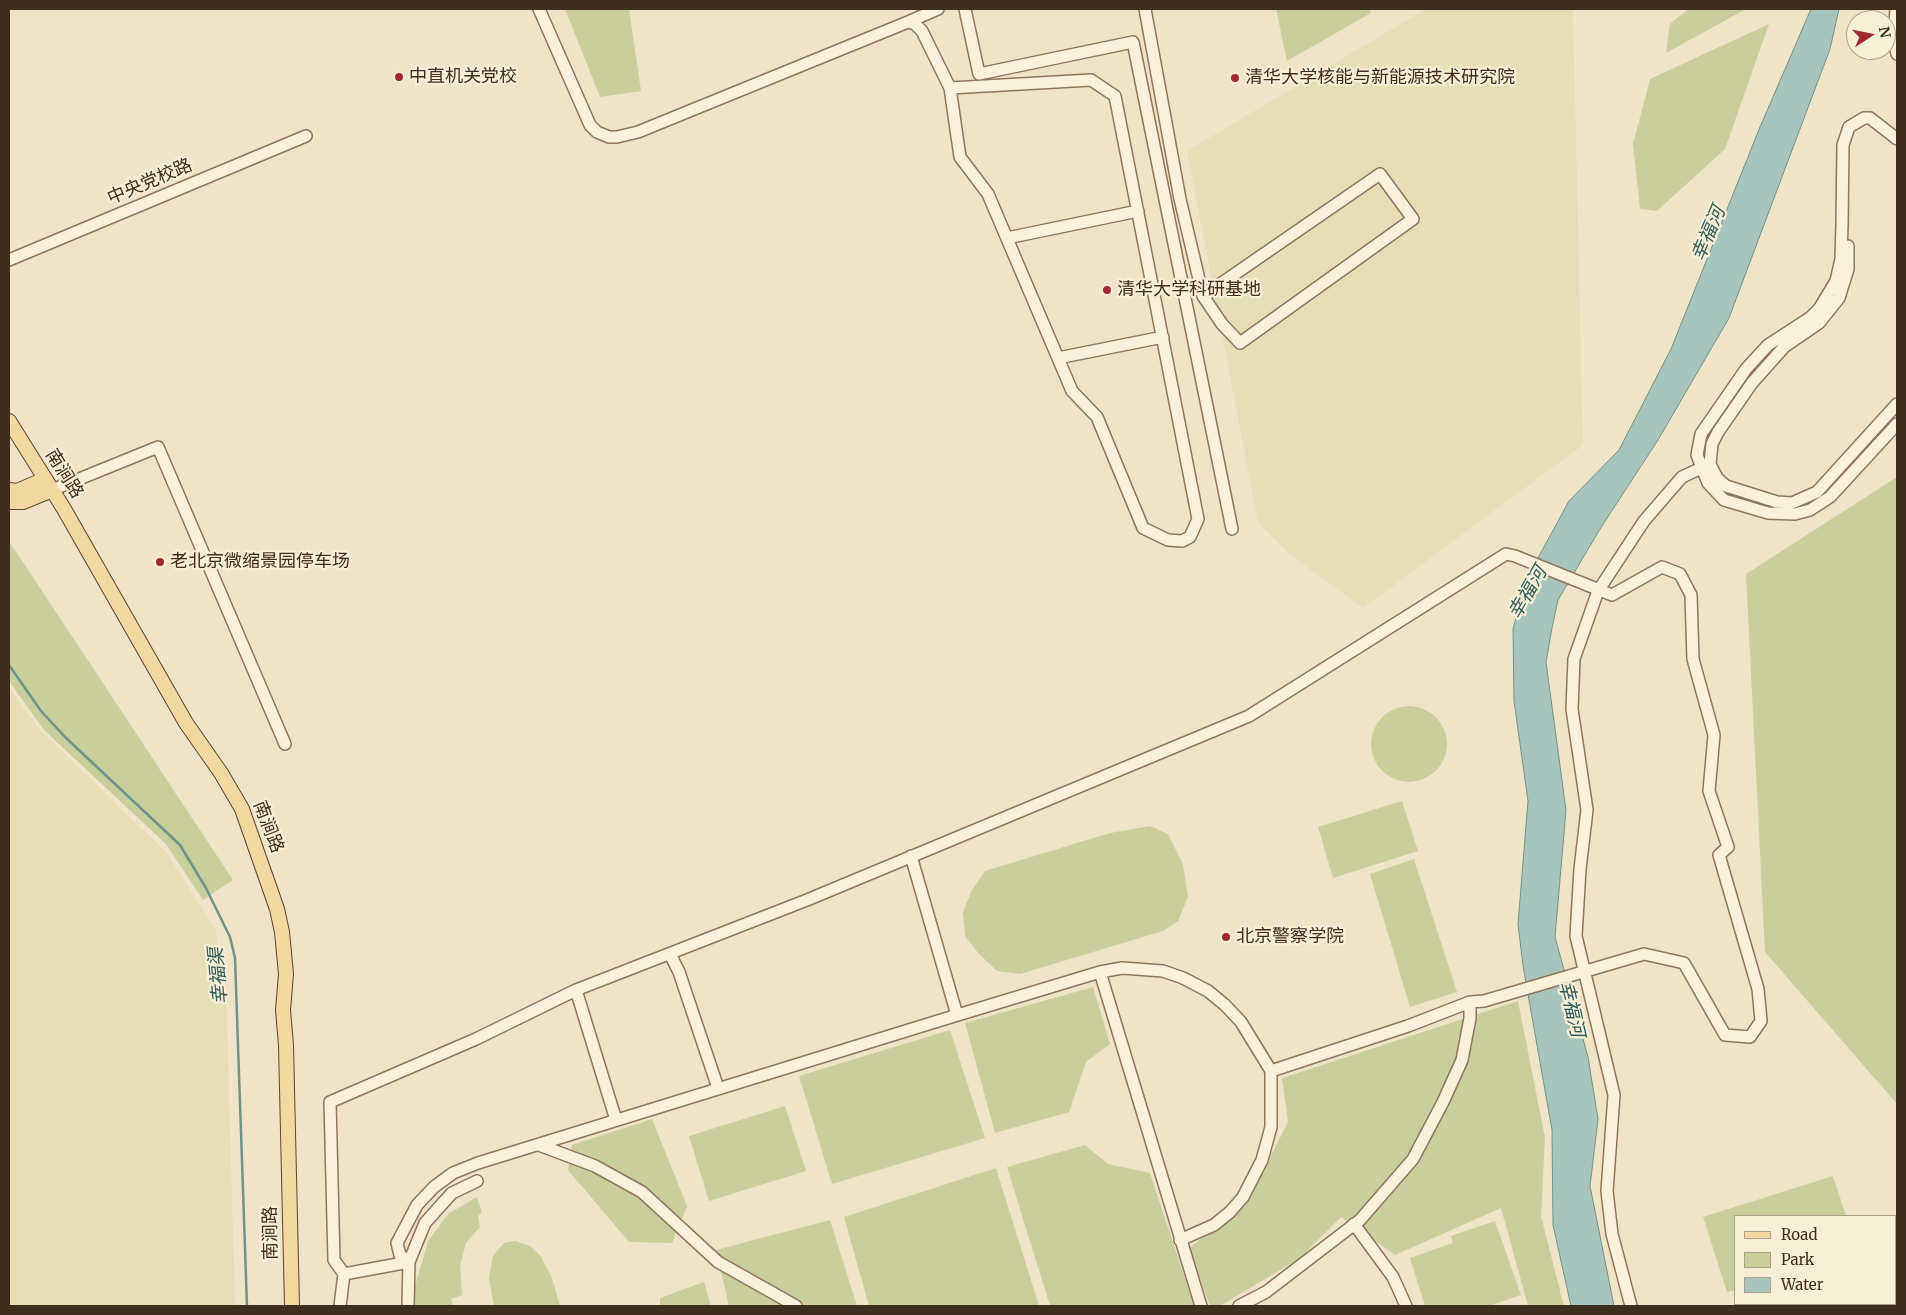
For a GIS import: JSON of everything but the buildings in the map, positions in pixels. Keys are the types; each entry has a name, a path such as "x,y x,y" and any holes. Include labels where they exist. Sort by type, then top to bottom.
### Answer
{"main road":[{"name":"南涧路","path":"9,421 49,484 186,723 221,773 242,809 277,910 282,932 286,974 283,1010 286,1045 292,1306"},
{"path":"9,490 17,491 49,484"},
{"path":"9,502 23,502 49,484"}],"street":[{"path":"539,9 590,125 597,132 608,137 638,132 938,9"},
{"path":"965,9 979,74 1133,42 1232,529"},
{"path":"1145,9 1180,199 1203,296 1222,324 1240,342 1413,219 1380,174 1203,296"},
{"path":"1896,9 1894,41 1897,54"},
{"path":"908,22 915,24 922,31 950,88 960,157 988,194 1072,391 1097,417 1143,528 1168,540 1182,541 1190,537 1198,519 1115,96 1091,80 950,88"},
{"path":"1897,139 1870,118 1864,118 1849,127 1843,145 1841,259 1836,281 1811,317 1768,345 1746,369 1701,434 1697,447 1705,466 1708,483 1724,500 1768,514 1783,516 1803,513 1830,497 1897,424"},
{"path":"1631,1306 1612,1234 1607,1191 1614,1095 1576,936 1580,869 1587,810 1572,709 1574,659 1593,588 1644,521 1682,477 1705,466 1715,438 1752,383 1784,347 1819,323 1840,298 1848,269 1850,142 1853,133 1863,125 1874,126 1897,146"},
{"name":"中央党校路","path":"9,260 306,136"},
{"path":"1007,238 1138,211"},
{"path":"1058,358 1163,337"},
{"path":"1705,466 1726,486 1777,502 1792,503 1817,492 1897,404"},
{"path":"49,484 158,447 285,744"},
{"path":"340,1306 344,1274 334,1260 330,1102 476,1039 576,990 670,954 1250,716 1506,554 1612,596 1662,567 1680,574 1691,595 1693,658 1714,735 1709,791 1728,847 1719,855 1753,971 1761,1021 1750,1038 1725,1035 1684,963 1644,954 1516,992 1470,1002 1408,1026 1272,1070"},
{"path":"911,856 957,1015"},
{"path":"670,954 679,972 718,1088"},
{"path":"409,1262 400,1255 397,1243 417,1205 434,1187 453,1173 478,1163 718,1088 1100,972 1122,968 1162,971 1183,978 1208,991 1242,1022 1272,1070 1271,1127 1262,1160 1243,1197 1230,1212 1214,1225 1180,1240"},
{"path":"1100,972 1201,1306"},
{"path":"576,990 616,1120"},
{"path":"1239,1306 1266,1292 1354,1224 1413,1159 1443,1102 1462,1060 1470,1018 1470,1002"},
{"path":"538,1145 595,1166 642,1192 718,1262 796,1306"},
{"path":"408,1306 409,1262 424,1223 452,1193 477,1181"},
{"path":"1354,1224 1393,1278 1406,1306"},
{"path":"344,1274 409,1262"}],"shaded area":[{"path":"1426,9 1573,9 1583,445 1363,608 1288,553 1258,523 1187,151"},
{"path":"9,688 40,730 166,852 215,929 226,980 235,1306 9,1306"}],"green space":[{"path":"565,9 629,9 641,91 600,97"},
{"path":"1276,9 1370,9 1371,13 1287,61"},
{"path":"1688,9 1746,9 1666,53 1670,24"},
{"path":"1769,24 1725,149 1657,211 1640,209 1633,144 1650,79"},
{"path":"1897,477 1897,1104 1765,952 1746,574"},
{"path":"9,541 233,880 203,900 166,844 44,730 9,681"},
{"path":"1409,706 1424,709 1436,717 1444,729 1447,744 1444,759 1436,771 1424,779 1409,782 1394,779 1382,771 1374,759 1371,744 1374,729 1382,717 1394,709"},
{"path":"1402,801 1418,851 1333,878 1318,827"},
{"path":"1150,826 1168,834 1183,864 1188,897 1178,921 1163,931 1020,974 997,971 978,953 965,936 963,912 972,890 985,871 1110,833"},
{"path":"1414,859 1457,992 1410,1007 1370,874"},
{"path":"1093,987 1110,1044 1086,1062 1069,1112 995,1133 965,1023"},
{"path":"1518,1001 1545,1138 1541,1216 1564,1306 1528,1306 1501,1208 1395,1255 1341,1217 1300,1258 1220,1306 1210,1306 1189,1248 1246,1205 1288,1122 1282,1078"},
{"path":"950,1030 985,1138 832,1184 799,1076"},
{"path":"785,1106 806,1171 709,1201 689,1136"},
{"path":"652,1119 687,1206 672,1243 629,1242 568,1170 572,1145"},
{"path":"1085,1145 1108,1164 1150,1173 1194,1306 1050,1306 1007,1167"},
{"path":"996,1168 1039,1306 869,1306 844,1217"},
{"path":"1833,1176 1846,1215 1734,1215 1734,1290 1727,1292 1703,1217"},
{"path":"477,1197 482,1212 478,1216 480,1227 466,1243 460,1266 462,1295 451,1299 453,1306 415,1306 413,1293 428,1241 448,1214"},
{"path":"830,1220 857,1306 729,1306 716,1250"},
{"path":"1495,1221 1521,1295 1489,1306 1425,1306 1410,1258 1453,1243 1451,1236"},
{"path":"515,1241 530,1246 540,1255 552,1278 560,1306 494,1306 489,1278 493,1256 504,1243"},
{"path":"704,1282 711,1306 660,1306 660,1298"}],"water":[{"name":"幸福河","path":"1811,9 1839,9 1830,49 1729,318 1658,440 1600,529 1558,600 1552,628 1546,662 1566,810 1555,937 1588,1057 1598,1119 1590,1186 1614,1306 1571,1306 1553,1225 1552,1130 1523,966 1518,924 1528,801 1514,701 1513,629 1527,578 1569,501 1619,450 1671,349 1760,127"}],"waterway":[{"name":"幸福渠","path":"9,665 41,711 65,737 180,845 206,888 230,937 235,958 247,1306"}],"place":[{"name":"中直机关党校","path":"399,77"},
{"name":"清华大学核能与新能源技术研究院","path":"1235,78"},
{"name":"清华大学科研基地","path":"1107,290"},
{"name":"老北京微缩景园停车场","path":"160,562"},
{"name":"北京警察学院","path":"1226,937"}]}
